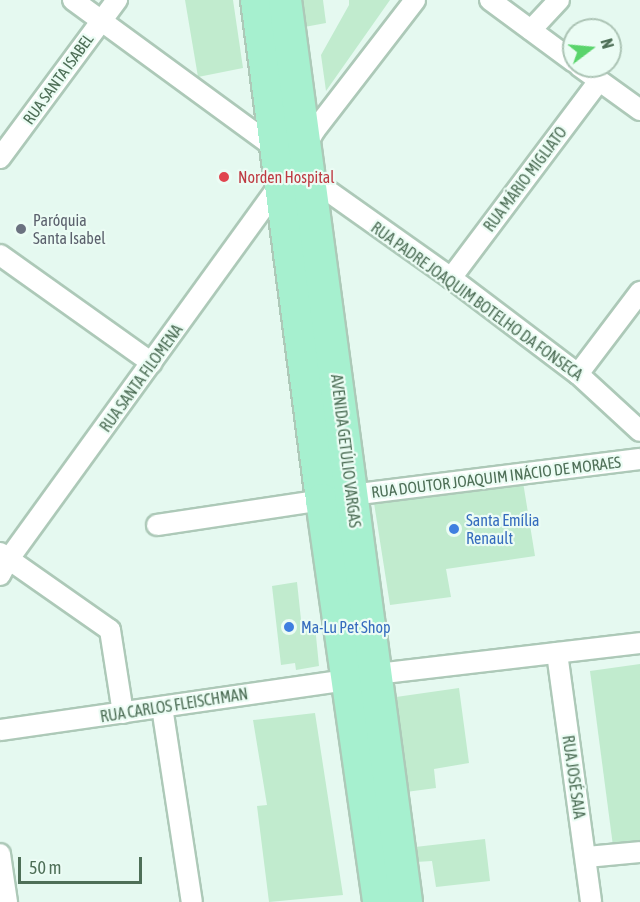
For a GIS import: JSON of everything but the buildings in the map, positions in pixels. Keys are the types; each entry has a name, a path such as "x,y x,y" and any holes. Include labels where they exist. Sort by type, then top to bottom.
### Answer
{"main road":[{"name":"AVENIDA GETÚLIO VARGAS","path":"257,0 293,164 315,210 337,497 362,677 406,902"},
{"name":"AVENIDA GETÚLIO VARGAS","path":"285,0 293,164"},
{"name":"AVENIDA GETÚLIO VARGAS","path":"362,677 379,902"}],"street":[{"name":"RUA PADRE JOAQUIM BOTELHO DA FONSECA","path":"73,0 578,374 640,431"},
{"name":"RUA SANTA ISABEL","path":"0,158 117,0"},
{"name":"RUA SANTA FILOMENA","path":"3,563 152,363 315,130 415,0"},
{"path":"490,0 562,53"},
{"path":"531,30 559,0"},
{"path":"595,78 640,110"},
{"name":"RUA MÁRIO MIGLIATO","path":"451,278 599,81"},
{"path":"0,255 152,363"},
{"path":"578,374 640,291"},
{"name":"RUA DOUTOR JOAQUIM INÁCIO DE MORAES","path":"157,525 337,497 640,459"},
{"path":"3,563 110,630 123,713"},
{"name":"RUA CARLOS FLEISCHMAN","path":"0,730 362,677 640,644"},
{"name":"RUA JOSÉ SAIA","path":"557,653 591,902"},
{"path":"162,707 192,902"},
{"path":"586,857 640,852"},
{"path":"0,854 7,902"}],"place":[{"name":"Norden Hospital","path":"224,177"},
{"name":"Paróquia Santa Isabel","path":"21,229"},
{"name":"Santa Emília Renault","path":"454,529"},
{"name":"Ma-Lu Pet Shop","path":"289,627"}]}
